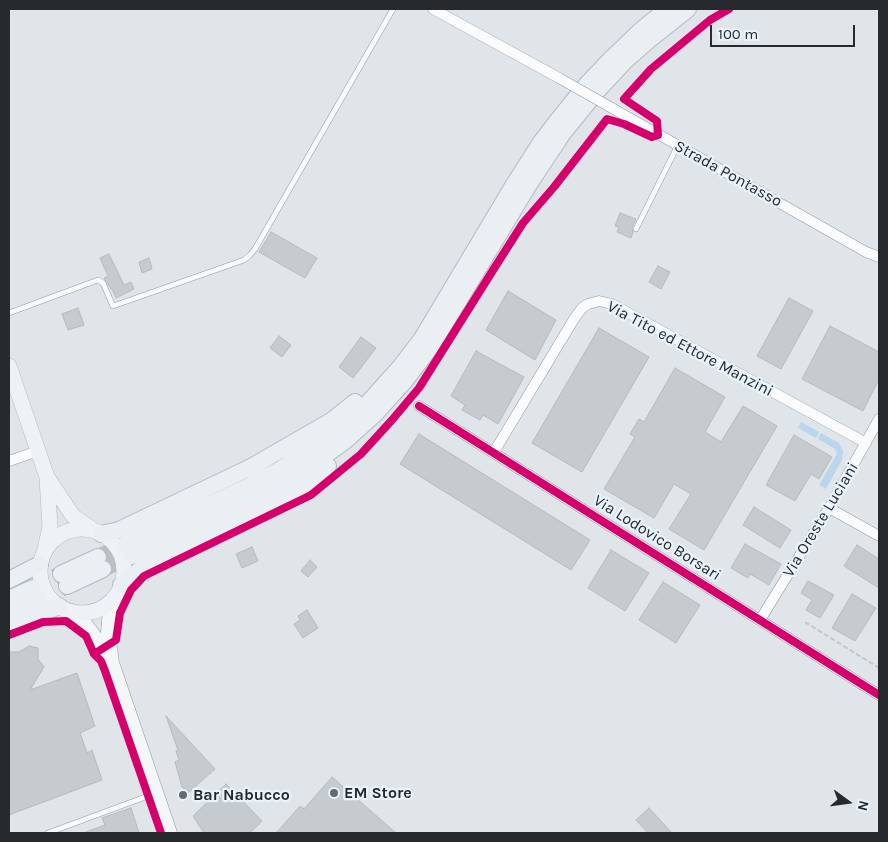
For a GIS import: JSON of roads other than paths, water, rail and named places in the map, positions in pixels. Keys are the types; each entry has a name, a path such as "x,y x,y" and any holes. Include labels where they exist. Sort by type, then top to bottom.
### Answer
{"highway":[{"path":"97,532 119,530 251,467 331,421 419,353 438,313 520,174 548,133 573,100 605,65 639,32 667,9"},
{"path":"129,550 304,455 335,433 419,353 442,330 528,186 563,133 592,97 625,61 688,9"},
{"path":"118,591 137,572 164,554 275,502 307,483 336,460 377,420 408,383 422,362 419,353"},
{"path":"9,580 42,558"},
{"path":"64,580 100,563"},
{"path":"9,599 36,593 9,613"},
{"path":"9,628 64,609"}],"main road":[{"path":"9,366 47,476 73,516 97,532"},
{"path":"47,476 50,527 42,558 40,576 43,588 50,598 86,625 112,663"},
{"path":"42,558 51,542 60,535 82,528 106,536 116,546 122,558 124,572 109,620 108,632 112,663 170,833"},
{"path":"64,609 82,613 94,611 106,606 118,591"}],"street":[{"name":"Strada Pontasso","path":"433,9 866,252 879,257"},
{"name":"Strada Pontasso","path":"866,252 879,263"},
{"name":"Via Tito ed Ettore Manzini","path":"494,452 574,319 582,308 599,301 612,304 866,443"},
{"name":"Via Lodovico Borsari","path":"419,406 879,695"},
{"name":"Via Oreste Luciani","path":"760,620 829,508 879,419"},
{"path":"9,461 38,451"},
{"path":"829,508 879,536"}],"lane":[{"path":"9,313 98,280 103,283 113,306 244,260 256,249 393,9"},
{"path":"636,229 678,145"},
{"path":"48,833 156,793"}],"tunnel":[{"path":"98,557 126,544"},
{"path":"103,569 132,556"},
{"path":"33,588 61,574"},
{"path":"39,599 67,586"}],"place":[{"name":"EM Store","path":"334,793"},
{"name":"Bar Nabucco","path":"183,795"}]}
